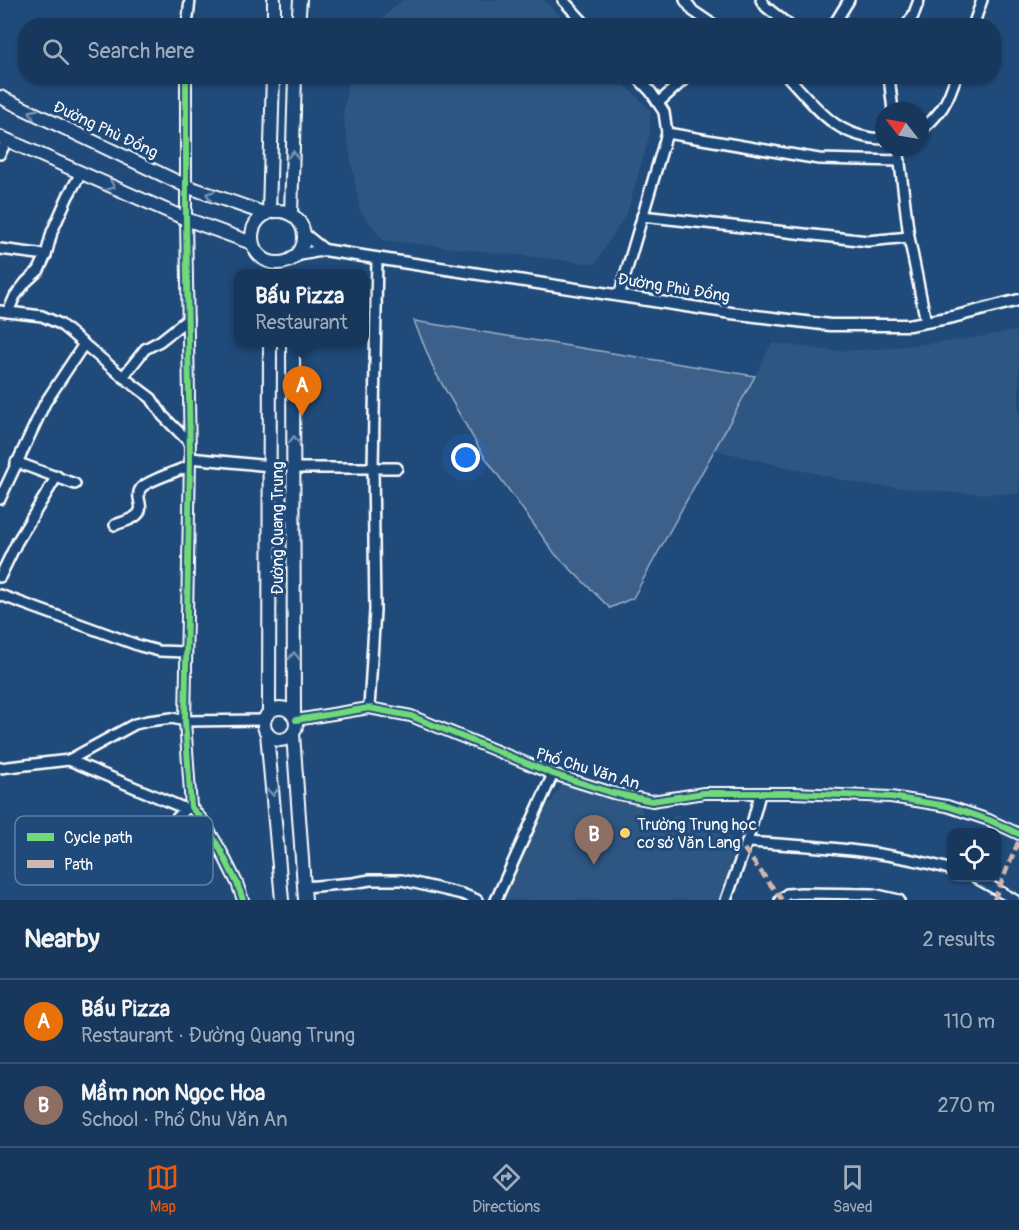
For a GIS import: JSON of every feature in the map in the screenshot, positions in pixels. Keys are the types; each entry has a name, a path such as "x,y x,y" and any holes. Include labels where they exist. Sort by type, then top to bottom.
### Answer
{"main road":[{"path":"274,0 274,18"},
{"path":"299,18 300,0"},
{"path":"268,213 273,84"},
{"path":"291,214 296,84"},
{"name":"Đường Phù Đổng","path":"0,97 186,186 268,213"},
{"path":"4,138 186,219 252,243"},
{"path":"293,269 295,257 303,245 304,234 300,222 291,214 281,211 268,213 254,226 252,243 259,255 270,268 295,257"},
{"name":"Đường Quang Trung","path":"267,716 270,347"},
{"name":"Đường Quang Trung","path":"293,347 295,717"},
{"path":"267,734 280,740 289,738 296,728 295,717 284,707 277,707 267,716 264,727 267,734 282,900"},
{"path":"293,734 305,900"}],"street":[{"path":"188,18 190,0"},
{"path":"562,0 579,18"},
{"path":"685,0 704,18"},
{"path":"760,0 780,18"},
{"path":"838,18 849,0"},
{"path":"912,18 919,0"},
{"path":"976,18 982,0"},
{"path":"181,816 189,808 185,721 190,443 186,84"},
{"path":"619,296 667,133 664,112 643,84"},
{"path":"658,103 679,84"},
{"path":"794,84 832,124 850,133 875,139"},
{"path":"890,84 892,102"},
{"path":"929,124 936,119 948,101 953,84"},
{"path":"667,133 819,159 900,160"},
{"path":"0,154 4,138"},
{"path":"899,156 909,237 926,322"},
{"path":"81,173 52,232 39,270 26,282 4,311 42,316 60,324 151,398 164,416 190,443"},
{"path":"642,216 868,241 909,237"},
{"path":"304,234 324,250"},
{"path":"0,249 46,255"},
{"name":"Đường Phù Đổng","path":"295,257 324,250 619,296 830,325 894,326 926,322 1019,300"},
{"path":"369,708 375,610 373,468 377,258"},
{"path":"123,377 145,349 188,319"},
{"path":"0,499 45,403 84,344"},
{"path":"16,462 75,484"},
{"path":"115,525 140,513 138,495 142,487 189,462 270,466"},
{"path":"294,468 397,468"},
{"path":"0,577 17,542 57,476"},
{"path":"0,595 140,646 159,651 186,652"},
{"name":"Phố Chu Văn An","path":"295,717 369,708 411,716 553,774 613,793 652,801 704,793 891,797 947,806 989,819 1019,834"},
{"path":"0,768 69,760 135,724 172,718 185,721 267,716"},
{"path":"69,760 189,808 198,816"},
{"path":"496,900 553,774"},
{"path":"726,900 747,842 760,794"},
{"path":"213,837 237,883 243,900"},
{"path":"747,842 828,847 927,862 947,869"},
{"path":"304,887 370,880 402,880 462,894 477,900"},
{"path":"983,882 1015,900"},
{"path":"780,900 787,894 801,893 873,894 899,900"}],"shaded area":[{"path":"402,0 544,0 562,18 383,18"},
{"path":"348,84 624,84 650,110 650,133 627,213 595,264 383,240 360,211 343,116"},
{"path":"414,321 755,376 633,598 610,608 555,554 482,453 435,372"},
{"path":"1019,330 1019,494 955,493 860,484 715,450 772,343 834,351 875,349 954,341"},
{"name":"Trường Trung học cơ sở Văn Lang","path":"565,781 640,803 644,819 664,824 675,815 741,842 719,900 504,900 537,821"}],"marked path":[{"path":"994,900 1019,840"},
{"path":"744,849 782,900"}],"cycle path":[{"path":"186,84 190,458 185,721 191,807 199,816"},
{"path":"296,720 369,708 411,716 553,774 613,793 652,801 704,793 794,793 891,797 947,806 989,820 1019,834"},
{"path":"213,837 237,883 243,900"}],"place":[{"name":"Bấu Pizza","path":"302,416"},
{"name":"Trường Trung học cơ sở Văn Lang","path":"625,833"},
{"name":"Mầm non Ngọc Hoa","path":"594,865"}]}
